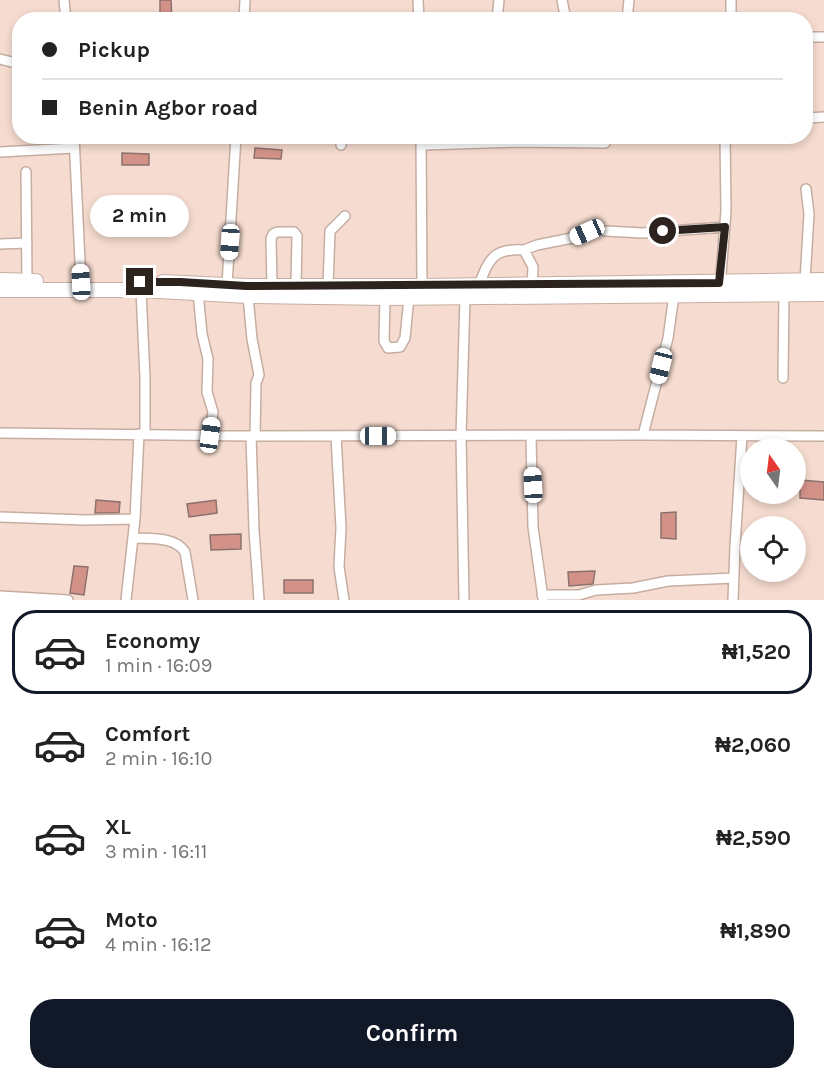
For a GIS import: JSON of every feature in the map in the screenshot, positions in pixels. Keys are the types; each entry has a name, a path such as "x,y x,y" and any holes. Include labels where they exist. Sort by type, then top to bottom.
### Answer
{"highway":[{"path":"0,280 180,282 272,286 532,285 824,294"},
{"path":"0,290 141,290 248,296 465,298 674,295 824,280"}],"street":[{"path":"74,144 81,282"},
{"path":"227,285 236,144"},
{"path":"422,144 422,286"},
{"path":"720,289 725,227 725,144"},
{"path":"0,152 74,148"},
{"path":"26,172 27,281"},
{"path":"805,281 809,214 806,189"},
{"path":"328,286 330,231 345,216"},
{"path":"479,285 489,260 499,252 512,249 524,250 572,238 596,227"},
{"path":"606,231 642,233 725,227"},
{"path":"272,286 273,234 294,232 298,241 296,286"},
{"path":"0,244 27,243"},
{"path":"524,250 533,267 532,285"},
{"path":"126,600 146,378 141,290"},
{"path":"198,292 202,334 208,359 207,392 213,412 210,435"},
{"path":"783,378 784,294"},
{"path":"643,435 668,338 674,295"},
{"path":"248,296 259,375 256,383 253,436 258,600"},
{"path":"385,298 384,341 388,348 400,347 405,338 409,297"},
{"path":"464,600 461,436 465,298"},
{"path":"0,433 253,436 824,436"},
{"path":"336,436 341,528 339,567 344,600"},
{"path":"531,436 533,527 543,597 579,595 596,590 633,588 668,581 734,578"},
{"path":"734,600 742,436"},
{"path":"0,517 135,519"},
{"path":"133,538 169,541 182,547 185,552 193,600"},
{"path":"0,596 68,600"}],"building":[{"path":"160,0 171,0 172,12 160,12"},
{"path":"255,148 282,150 281,159 254,158"},
{"path":"122,153 149,154 149,165 122,165"},
{"path":"806,480 824,482 824,500 806,498"},
{"path":"96,500 120,502 119,513 95,513"},
{"path":"216,500 217,513 189,517 187,504"},
{"path":"676,512 676,539 661,538 661,513"},
{"path":"241,534 241,549 211,550 210,535"},
{"path":"74,566 88,567 84,595 70,593"},
{"path":"595,571 593,584 569,586 568,572"},
{"path":"284,580 313,580 313,593 284,593"}],"route":[{"path":"140,282 246,286 719,283 725,227 663,231"}]}
